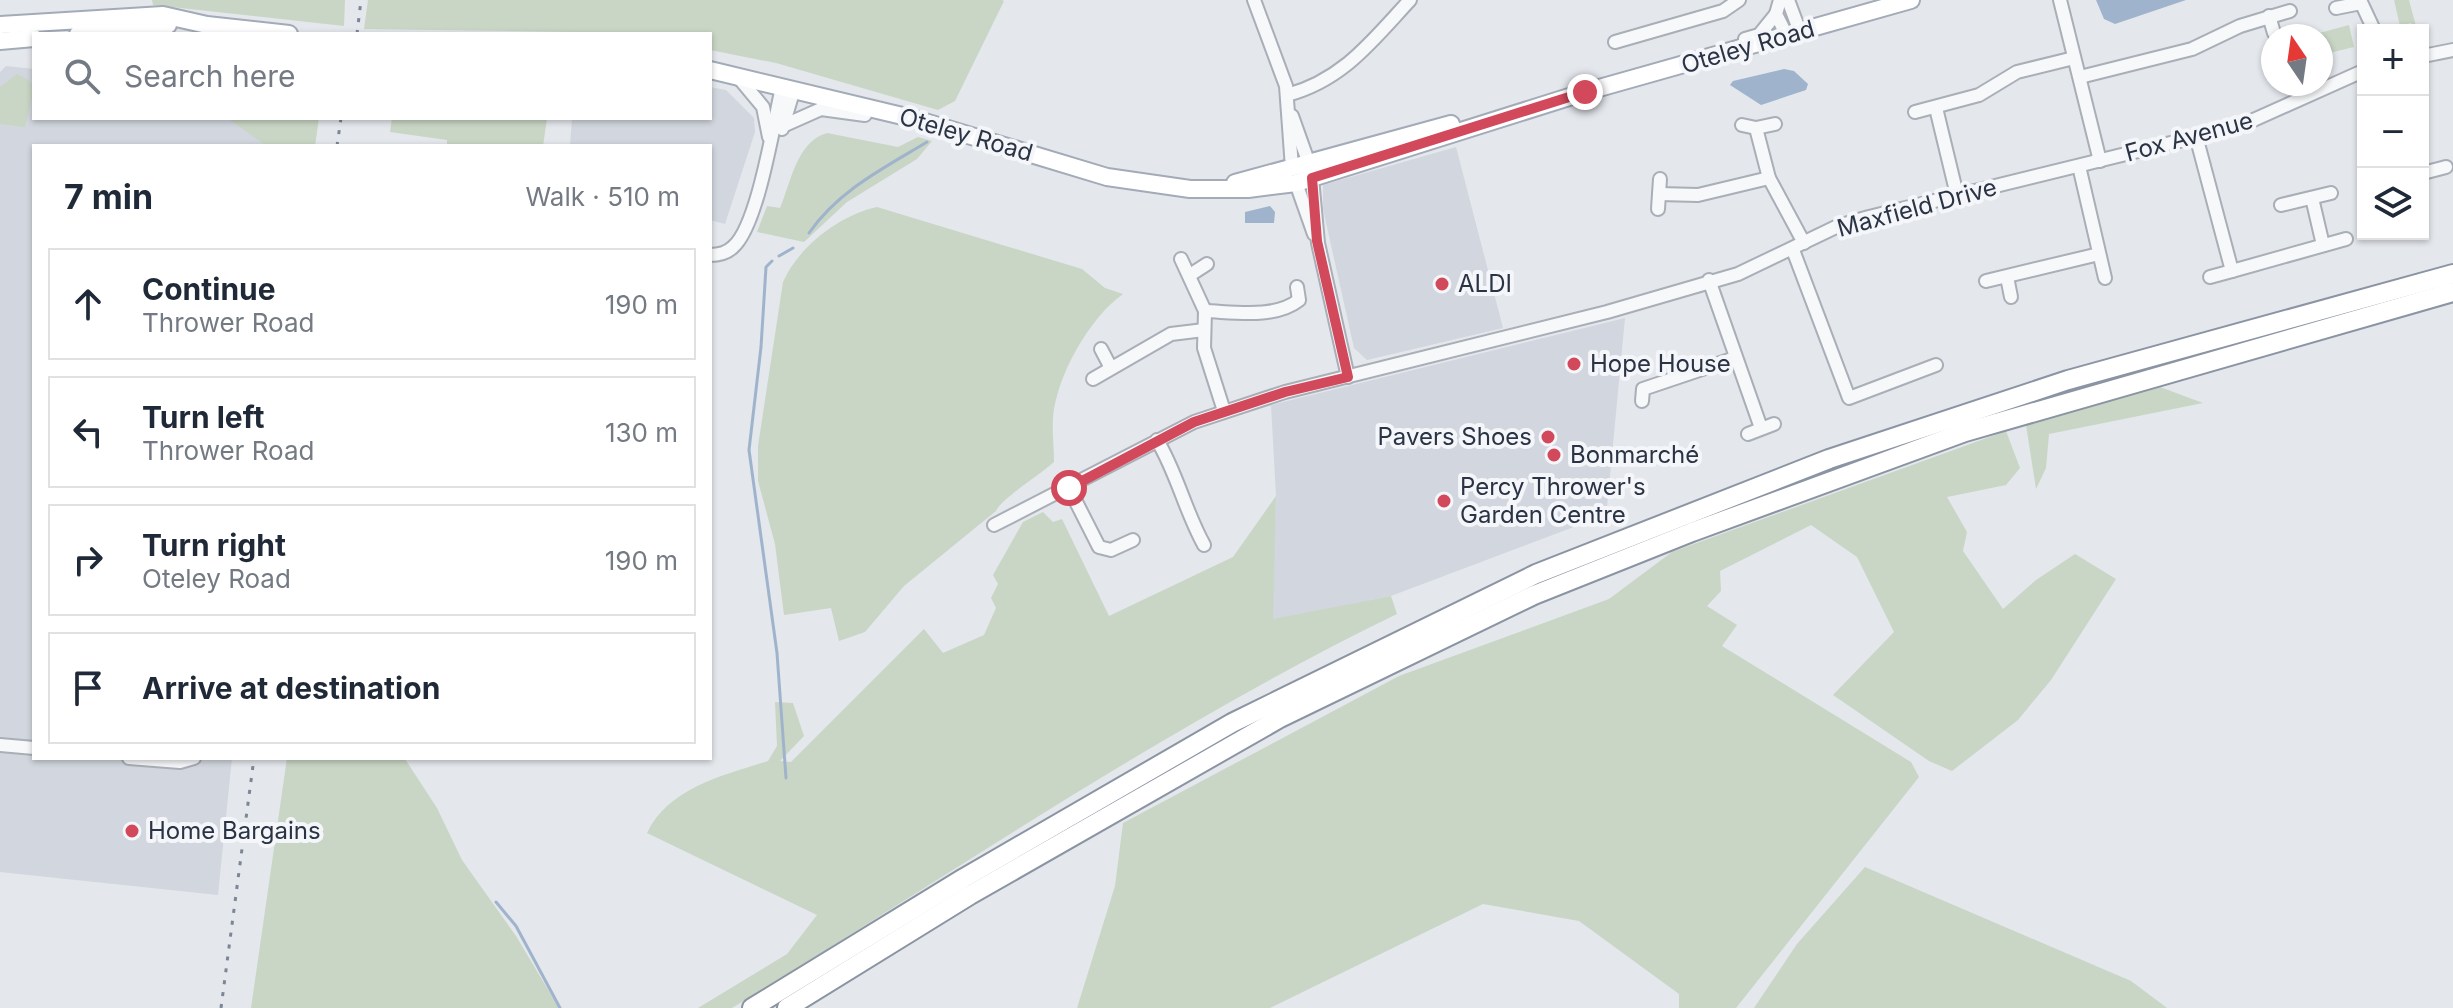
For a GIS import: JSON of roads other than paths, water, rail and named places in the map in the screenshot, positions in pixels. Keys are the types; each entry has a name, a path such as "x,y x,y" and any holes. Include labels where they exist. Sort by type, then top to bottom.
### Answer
{"highway":[{"path":"752,1008 964,878 1232,723 1536,574 1829,459 2068,380 2453,274"},
{"path":"787,1008 970,895 1280,718 1534,595 1692,532 1965,432 2453,292"}],"main road":[{"name":"Oteley Road","path":"712,70 915,119 1107,177 1185,188 1224,188 1302,172 1911,0"},
{"path":"0,25 163,15 207,25 271,32"},
{"path":"107,32 207,25"},
{"path":"0,41 32,38"}],"street":[{"path":"1254,0 1287,98 1302,172 1303,209 1317,241 1348,377"},
{"path":"1287,98 1331,80 1383,33 1410,0"},
{"path":"1621,36 1723,11 1739,0"},
{"path":"1683,65 1759,35 1776,14 1780,0"},
{"path":"1788,0 1794,34"},
{"path":"2060,0 2100,161"},
{"path":"2336,8 2360,1 2371,24"},
{"path":"2080,77 2192,49 2269,16 2290,11"},
{"path":"1776,14 1794,34"},
{"path":"2269,16 2271,24"},
{"path":"2429,55 2453,50"},
{"path":"1915,112 1992,89 2017,72 2074,58"},
{"name":"Fox Avenue","path":"2100,161 2268,116 2357,74"},
{"path":"738,77 763,107 770,144"},
{"path":"785,125 788,88"},
{"path":"712,254 732,248 740,239 788,88"},
{"path":"1936,108 1957,195"},
{"path":"770,144 785,125 821,109 901,121 915,119"},
{"path":"1742,125 1756,128 1775,124"},
{"path":"1756,128 1769,178 1799,246 1849,398 1932,367 1922,355"},
{"path":"2196,136 2232,271"},
{"name":"Maxfield Drive","path":"994,525 1157,440 1224,411 1607,312 1756,267 1838,226 2100,161"},
{"path":"2079,166 2105,278"},
{"path":"2429,171 2446,167"},
{"path":"1659,194 1698,195 1769,178"},
{"path":"1658,209 1660,179"},
{"path":"2281,205 2331,193"},
{"path":"2312,198 2323,245"},
{"path":"2210,277 2346,239"},
{"path":"1986,281 2099,254"},
{"path":"1181,259 1205,311 1207,362 1224,411"},
{"path":"1190,275 1207,264"},
{"path":"2007,277 2011,297"},
{"path":"1709,280 1735,358 1767,426 1748,434"},
{"path":"1205,311 1261,313 1292,306 1302,297"},
{"path":"1093,379 1171,334 1204,330"},
{"path":"1101,349 1111,368"},
{"path":"1639,392 1735,358"},
{"path":"1157,440 1172,465 1184,506 1204,545"},
{"path":"1069,488 1099,547 1111,550 1133,540"},
{"path":"0,745 32,748"},
{"path":"154,760 187,760"}],"water":[{"path":"2096,0 2186,0 2115,24 2104,19"},
{"path":"1784,69 1794,71 1808,84 1806,90 1761,105 1730,85 1733,81"},
{"path":"1270,206 1275,212 1274,223 1245,223 1245,212"}],"waterway":[{"path":"809,233 848,192 927,142"},
{"path":"779,256 793,248"},
{"path":"772,261 766,267 761,347 749,450 777,653 786,778"},
{"path":"496,902 516,926 560,1008"}],"railway":[{"path":"357,32 361,0"},
{"path":"337,144 341,120"},
{"path":"221,1008 254,760"}],"place":[{"name":"ALDI","path":"1442,284"},
{"name":"Hope House","path":"1574,364"},
{"name":"Pavers Shoes","path":"1548,437"},
{"name":"Bonmarché","path":"1554,455"},
{"name":"Percy Thrower's Garden Centre","path":"1444,501"},
{"name":"Home Bargains","path":"132,831"}]}
